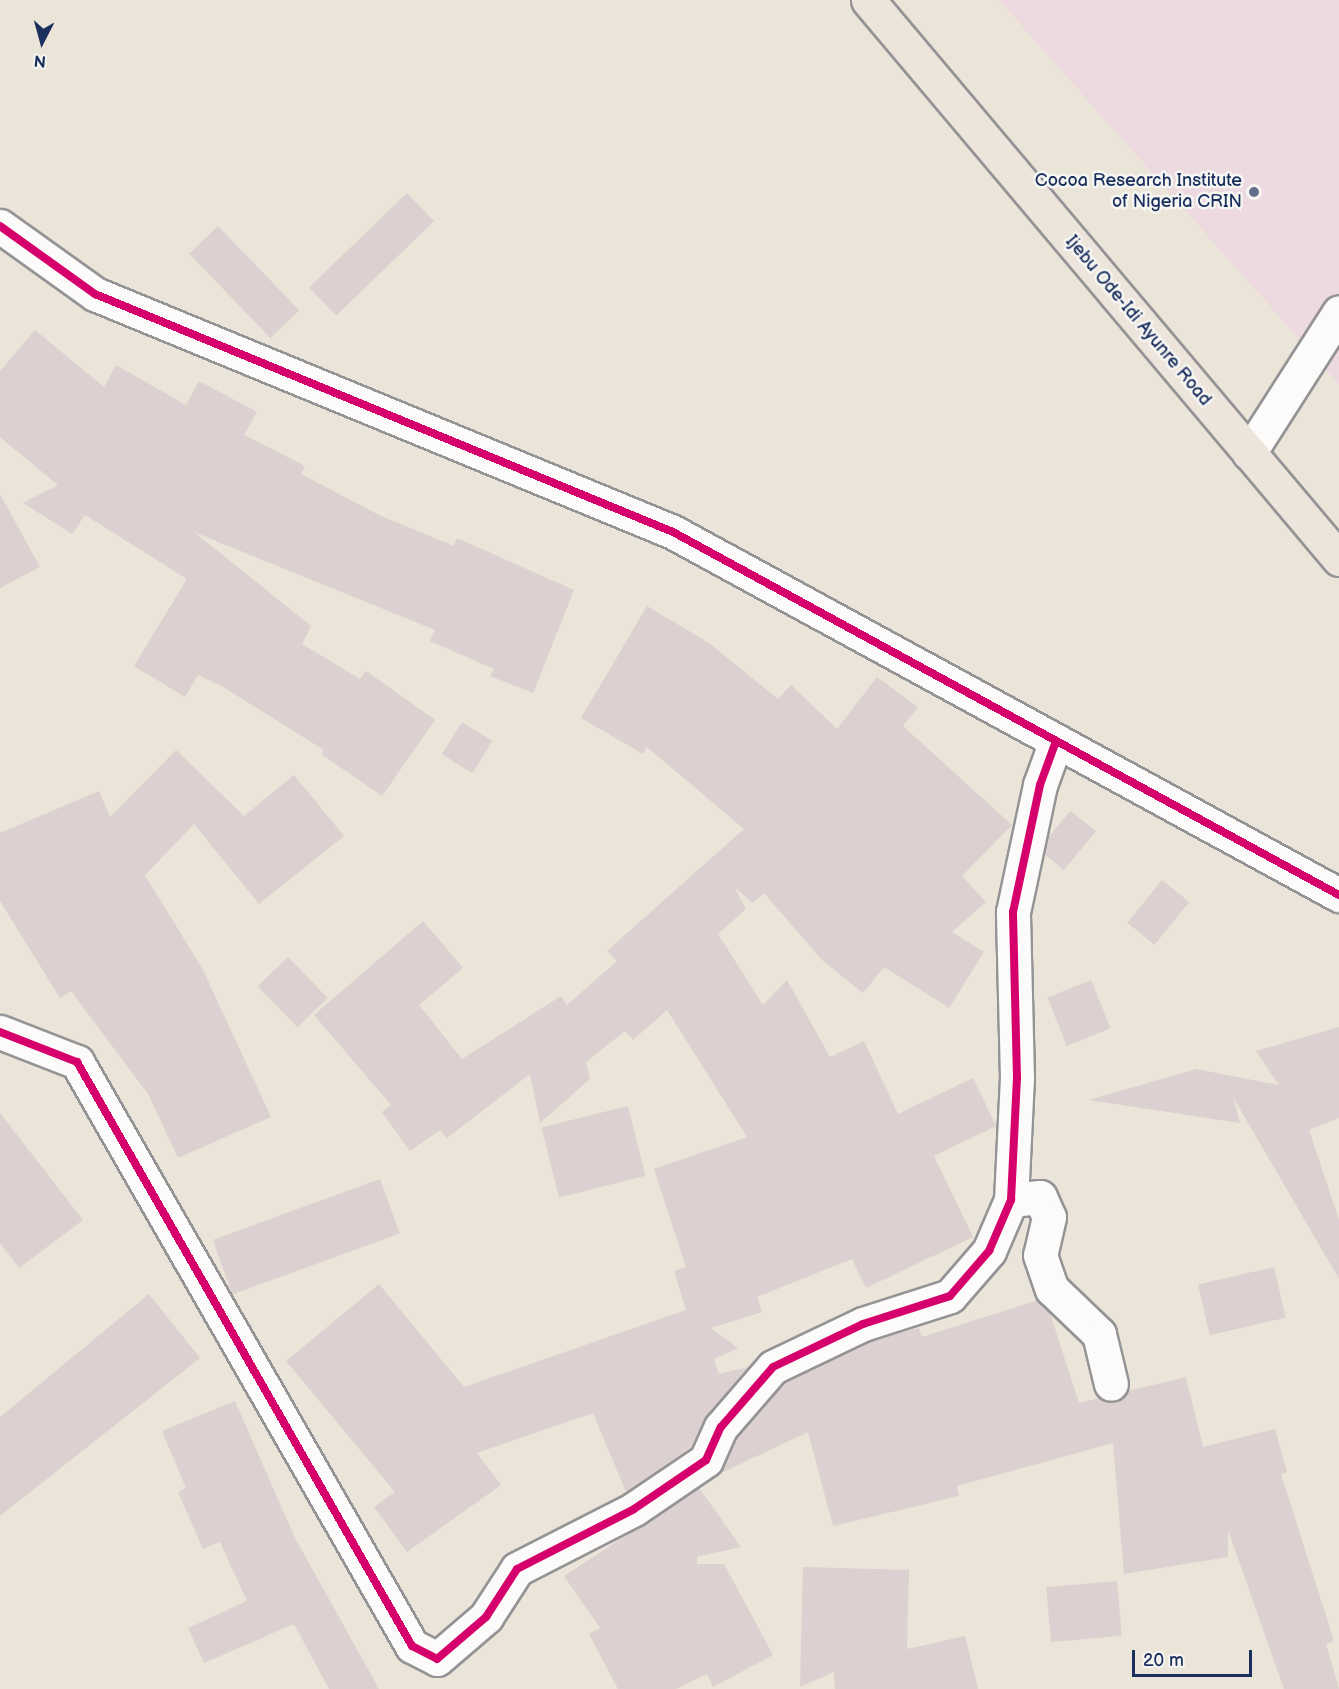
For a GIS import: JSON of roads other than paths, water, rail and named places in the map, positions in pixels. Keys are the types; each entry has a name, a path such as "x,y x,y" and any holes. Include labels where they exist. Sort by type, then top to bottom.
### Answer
{"main road":[{"name":"Ijebu Ode-Idi Ayunre Road","path":"868,0 1339,559"}],"street":[{"path":"0,226 95,294 673,532 1339,895"},
{"path":"1250,453 1339,312"},
{"path":"0,1032 77,1062 412,1646 437,1659 486,1617 517,1569 634,1509 706,1460 721,1427 773,1367 863,1324 950,1296 988,1251 1011,1200 1017,1078 1013,912 1040,785 1056,741"},
{"path":"1011,1200 1040,1197 1049,1217 1040,1255 1052,1289 1099,1334 1111,1383"}],"place":[{"name":"Cocoa Research Institute of Nigeria CRIN","path":"1254,192"}]}
